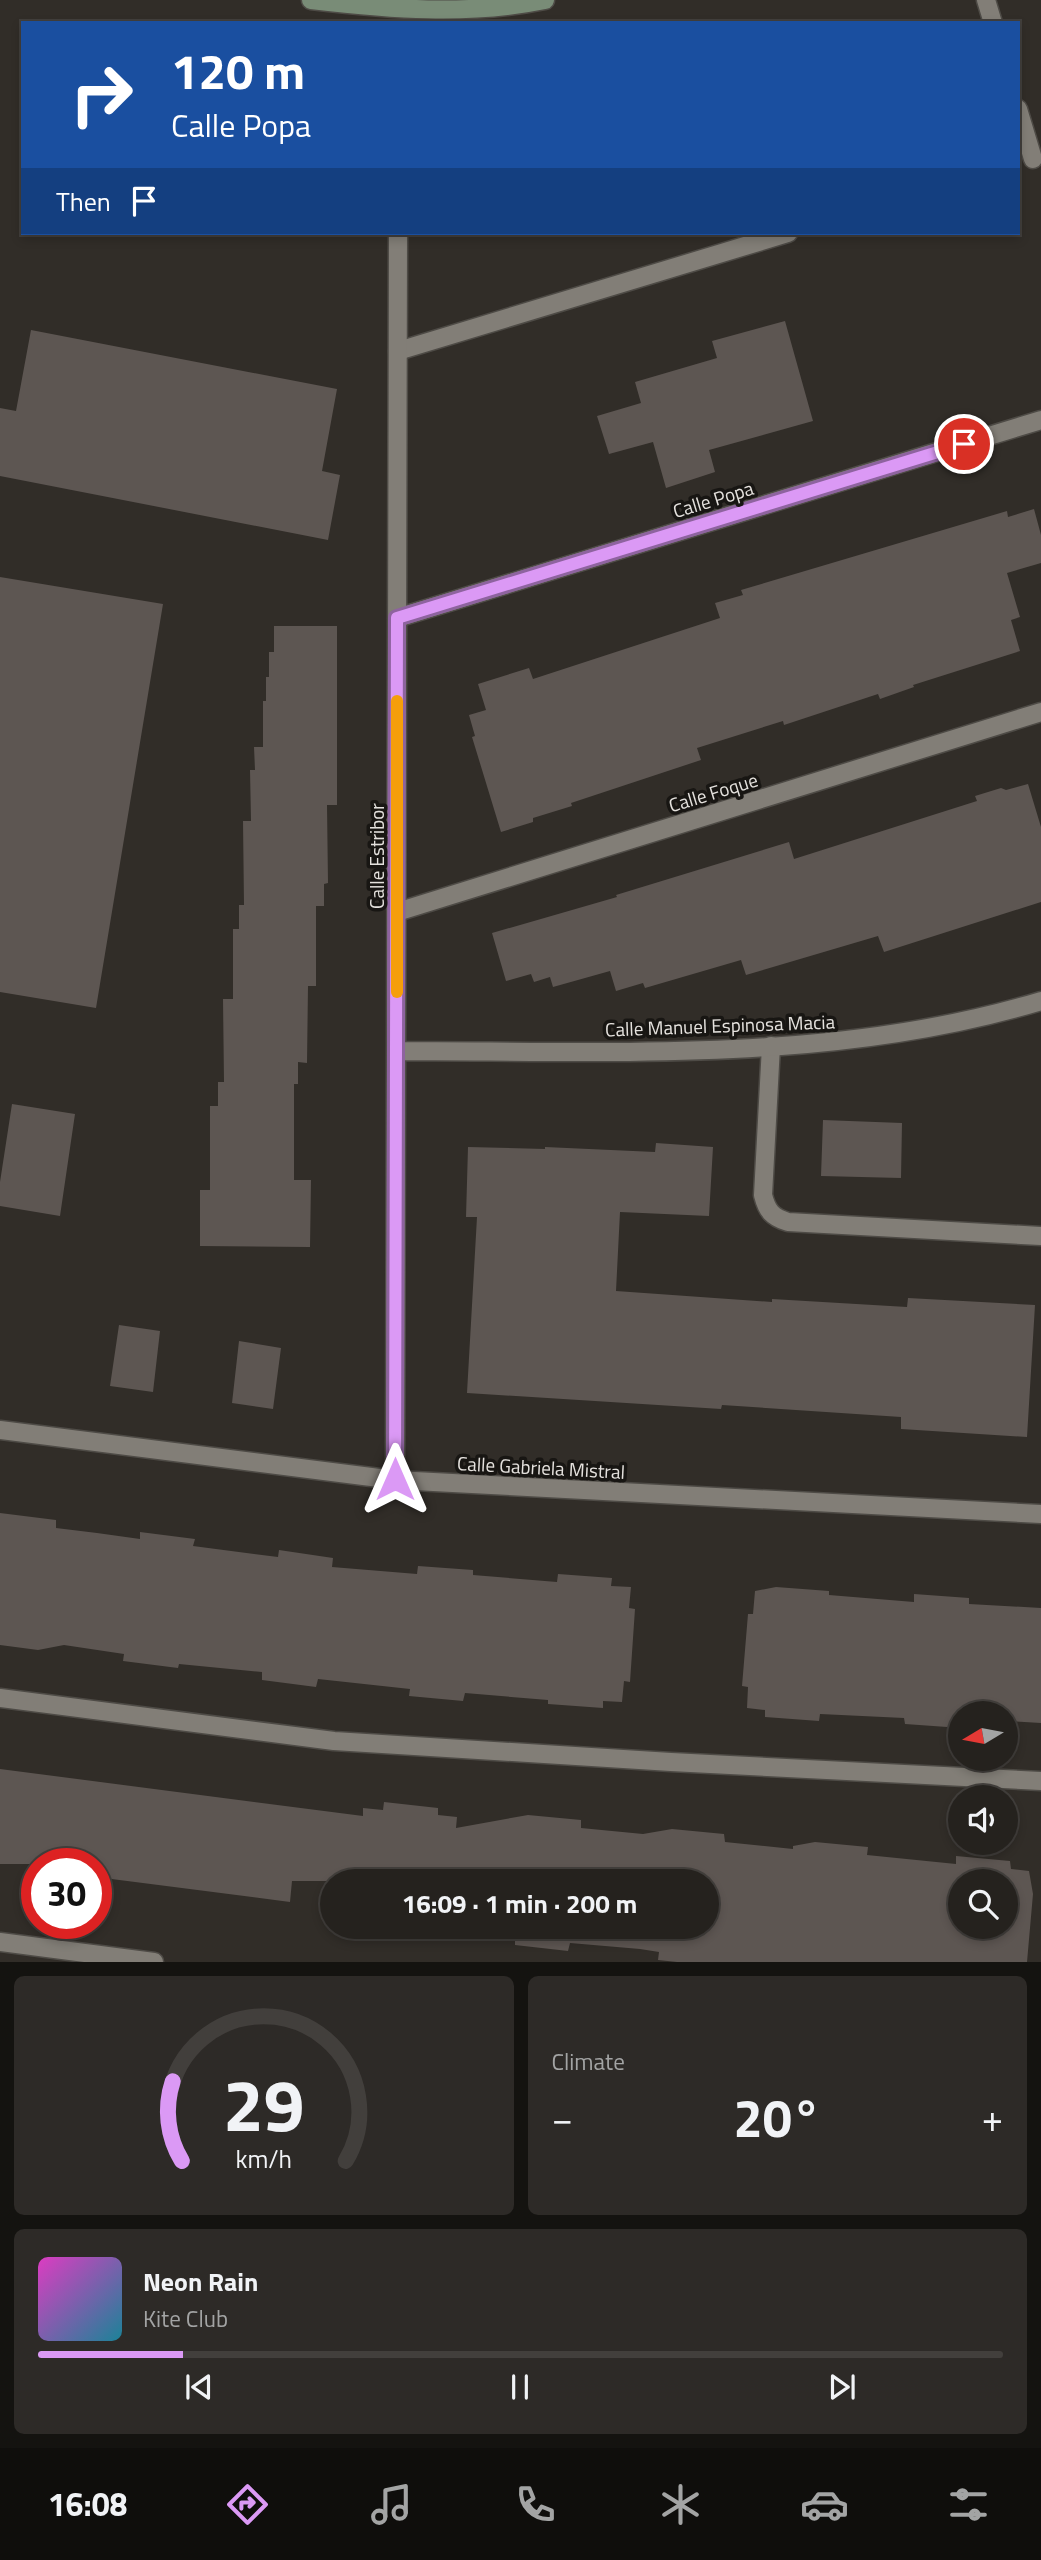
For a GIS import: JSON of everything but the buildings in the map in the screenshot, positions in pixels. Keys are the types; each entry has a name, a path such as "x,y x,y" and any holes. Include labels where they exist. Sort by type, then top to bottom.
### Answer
{"main road":[{"path":"310,0 398,16 545,0"}],"street":[{"path":"986,0 992,21"},
{"path":"1020,117 1031,159"},
{"name":"Calle Estribor","path":"395,1479 398,235"},
{"path":"398,351 781,235"},
{"name":"Calle Popa","path":"397,618 1041,420"},
{"name":"Calle Foque","path":"397,912 1041,712"},
{"name":"Calle Manuel Espinosa Macia","path":"397,1051 661,1052 852,1041 924,1030 1041,1001"},
{"path":"771,1046 763,1195 766,1208 775,1218 788,1222 1041,1236"},
{"name":"Calle Gabriela Mistral","path":"0,1430 395,1479 1041,1514"},
{"path":"0,1698 334,1741 1041,1781"},
{"path":"0,1942 154,1962"}],"slow traffic":[{"path":"397,701 397,992"}],"route":[{"path":"395,1479 397,618 964,444"}]}
